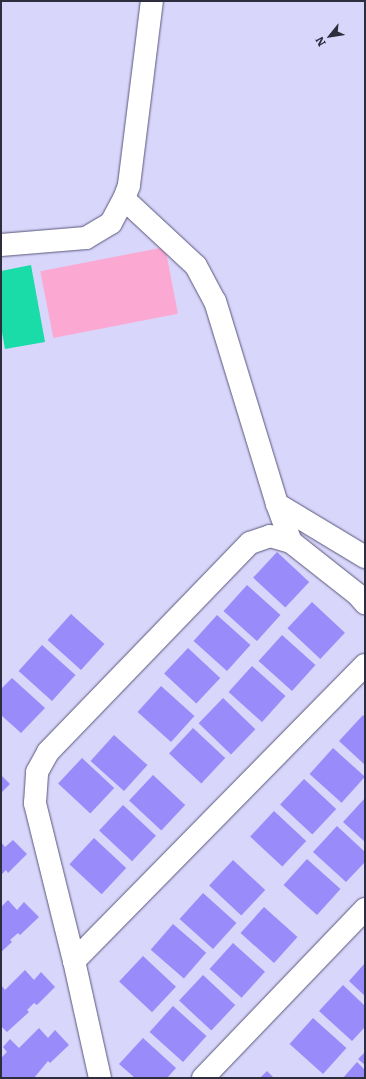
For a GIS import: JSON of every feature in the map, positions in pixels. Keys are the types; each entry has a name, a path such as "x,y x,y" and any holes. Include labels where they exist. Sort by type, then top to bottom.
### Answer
{"street":[{"path":"1,245 86,238 111,223 124,199 129,185 152,1"},
{"path":"124,199 196,266 215,301 277,504 291,542"},
{"path":"277,504 365,557"},
{"path":"100,1078 74,961 35,803 37,772 48,752 250,544 270,536 291,542 358,595 365,603"},
{"path":"74,961 365,665"},
{"path":"203,1078 365,909"}],"shaded area":[{"path":"165,247 178,314 53,338 40,271"},
{"path":"31,265 45,342 5,349 1,327 1,271"}],"building":[{"path":"277,552 309,582 285,608 253,578"},
{"path":"247,585 280,615 257,641 224,611"},
{"path":"312,602 345,633 320,659 287,628"},
{"path":"71,614 104,644 81,670 48,640"},
{"path":"217,615 250,645 227,671 194,641"},
{"path":"282,635 315,665 292,691 259,661"},
{"path":"42,645 75,675 52,701 19,671"},
{"path":"188,648 220,678 196,704 164,674"},
{"path":"252,666 285,696 262,722 229,692"},
{"path":"12,678 45,708 21,733 1,715 1,689"},
{"path":"161,686 194,716 171,742 138,712"},
{"path":"223,698 255,729 231,754 199,723"},
{"path":"363,715 365,717 365,765 339,741"},
{"path":"193,728 225,758 201,784 169,754"},
{"path":"114,735 147,765 124,791 91,761"},
{"path":"333,748 365,777 342,803 310,774"},
{"path":"82,758 114,788 90,814 58,784"},
{"path":"1,775 10,784 1,793"},
{"path":"153,775 185,805 161,831 129,801"},
{"path":"304,779 336,809 312,835 280,805"},
{"path":"365,798 365,842 343,822"},
{"path":"123,805 156,836 132,861 99,831"},
{"path":"274,811 306,841 282,867 250,837"},
{"path":"337,826 365,852 365,862 346,882 313,852"},
{"path":"94,838 126,868 102,894 69,864"},
{"path":"13,840 27,854 8,873 6,870 1,875 1,842 5,847"},
{"path":"307,859 340,889 317,915 284,885"},
{"path":"233,860 265,890 241,916 209,886"},
{"path":"203,893 236,923 213,949 180,919"},
{"path":"8,900 17,910 24,902 39,917 20,935 18,933 10,940 12,942 1,952 1,907"},
{"path":"264,907 297,937 274,963 241,933"},
{"path":"173,924 206,953 184,979 151,950"},
{"path":"233,943 265,972 242,998 210,969"},
{"path":"143,956 176,987 152,1012 119,982"},
{"path":"365,963 365,996 349,981"},
{"path":"25,970 34,980 41,972 55,987 37,1005 34,1003 27,1010 29,1012 7,1032 1,1026 1,985 5,990"},
{"path":"203,975 235,1005 211,1031 179,1001"},
{"path":"343,985 365,1006 365,1027 352,1041 319,1011"},
{"path":"173,1006 206,1036 183,1062 150,1032"},
{"path":"313,1018 346,1048 323,1074 290,1044"},
{"path":"39,1028 48,1038 55,1030 69,1045 50,1063 48,1061 34,1078 1,1078 1,1058 7,1052 3,1047 10,1039 19,1048"},
{"path":"143,1038 176,1068 167,1078 135,1078 119,1064"},
{"path":"365,1052 365,1065 358,1059"},
{"path":"357,1062 365,1070 365,1078 343,1078"},
{"path":"267,1071 274,1078 260,1078"}]}
